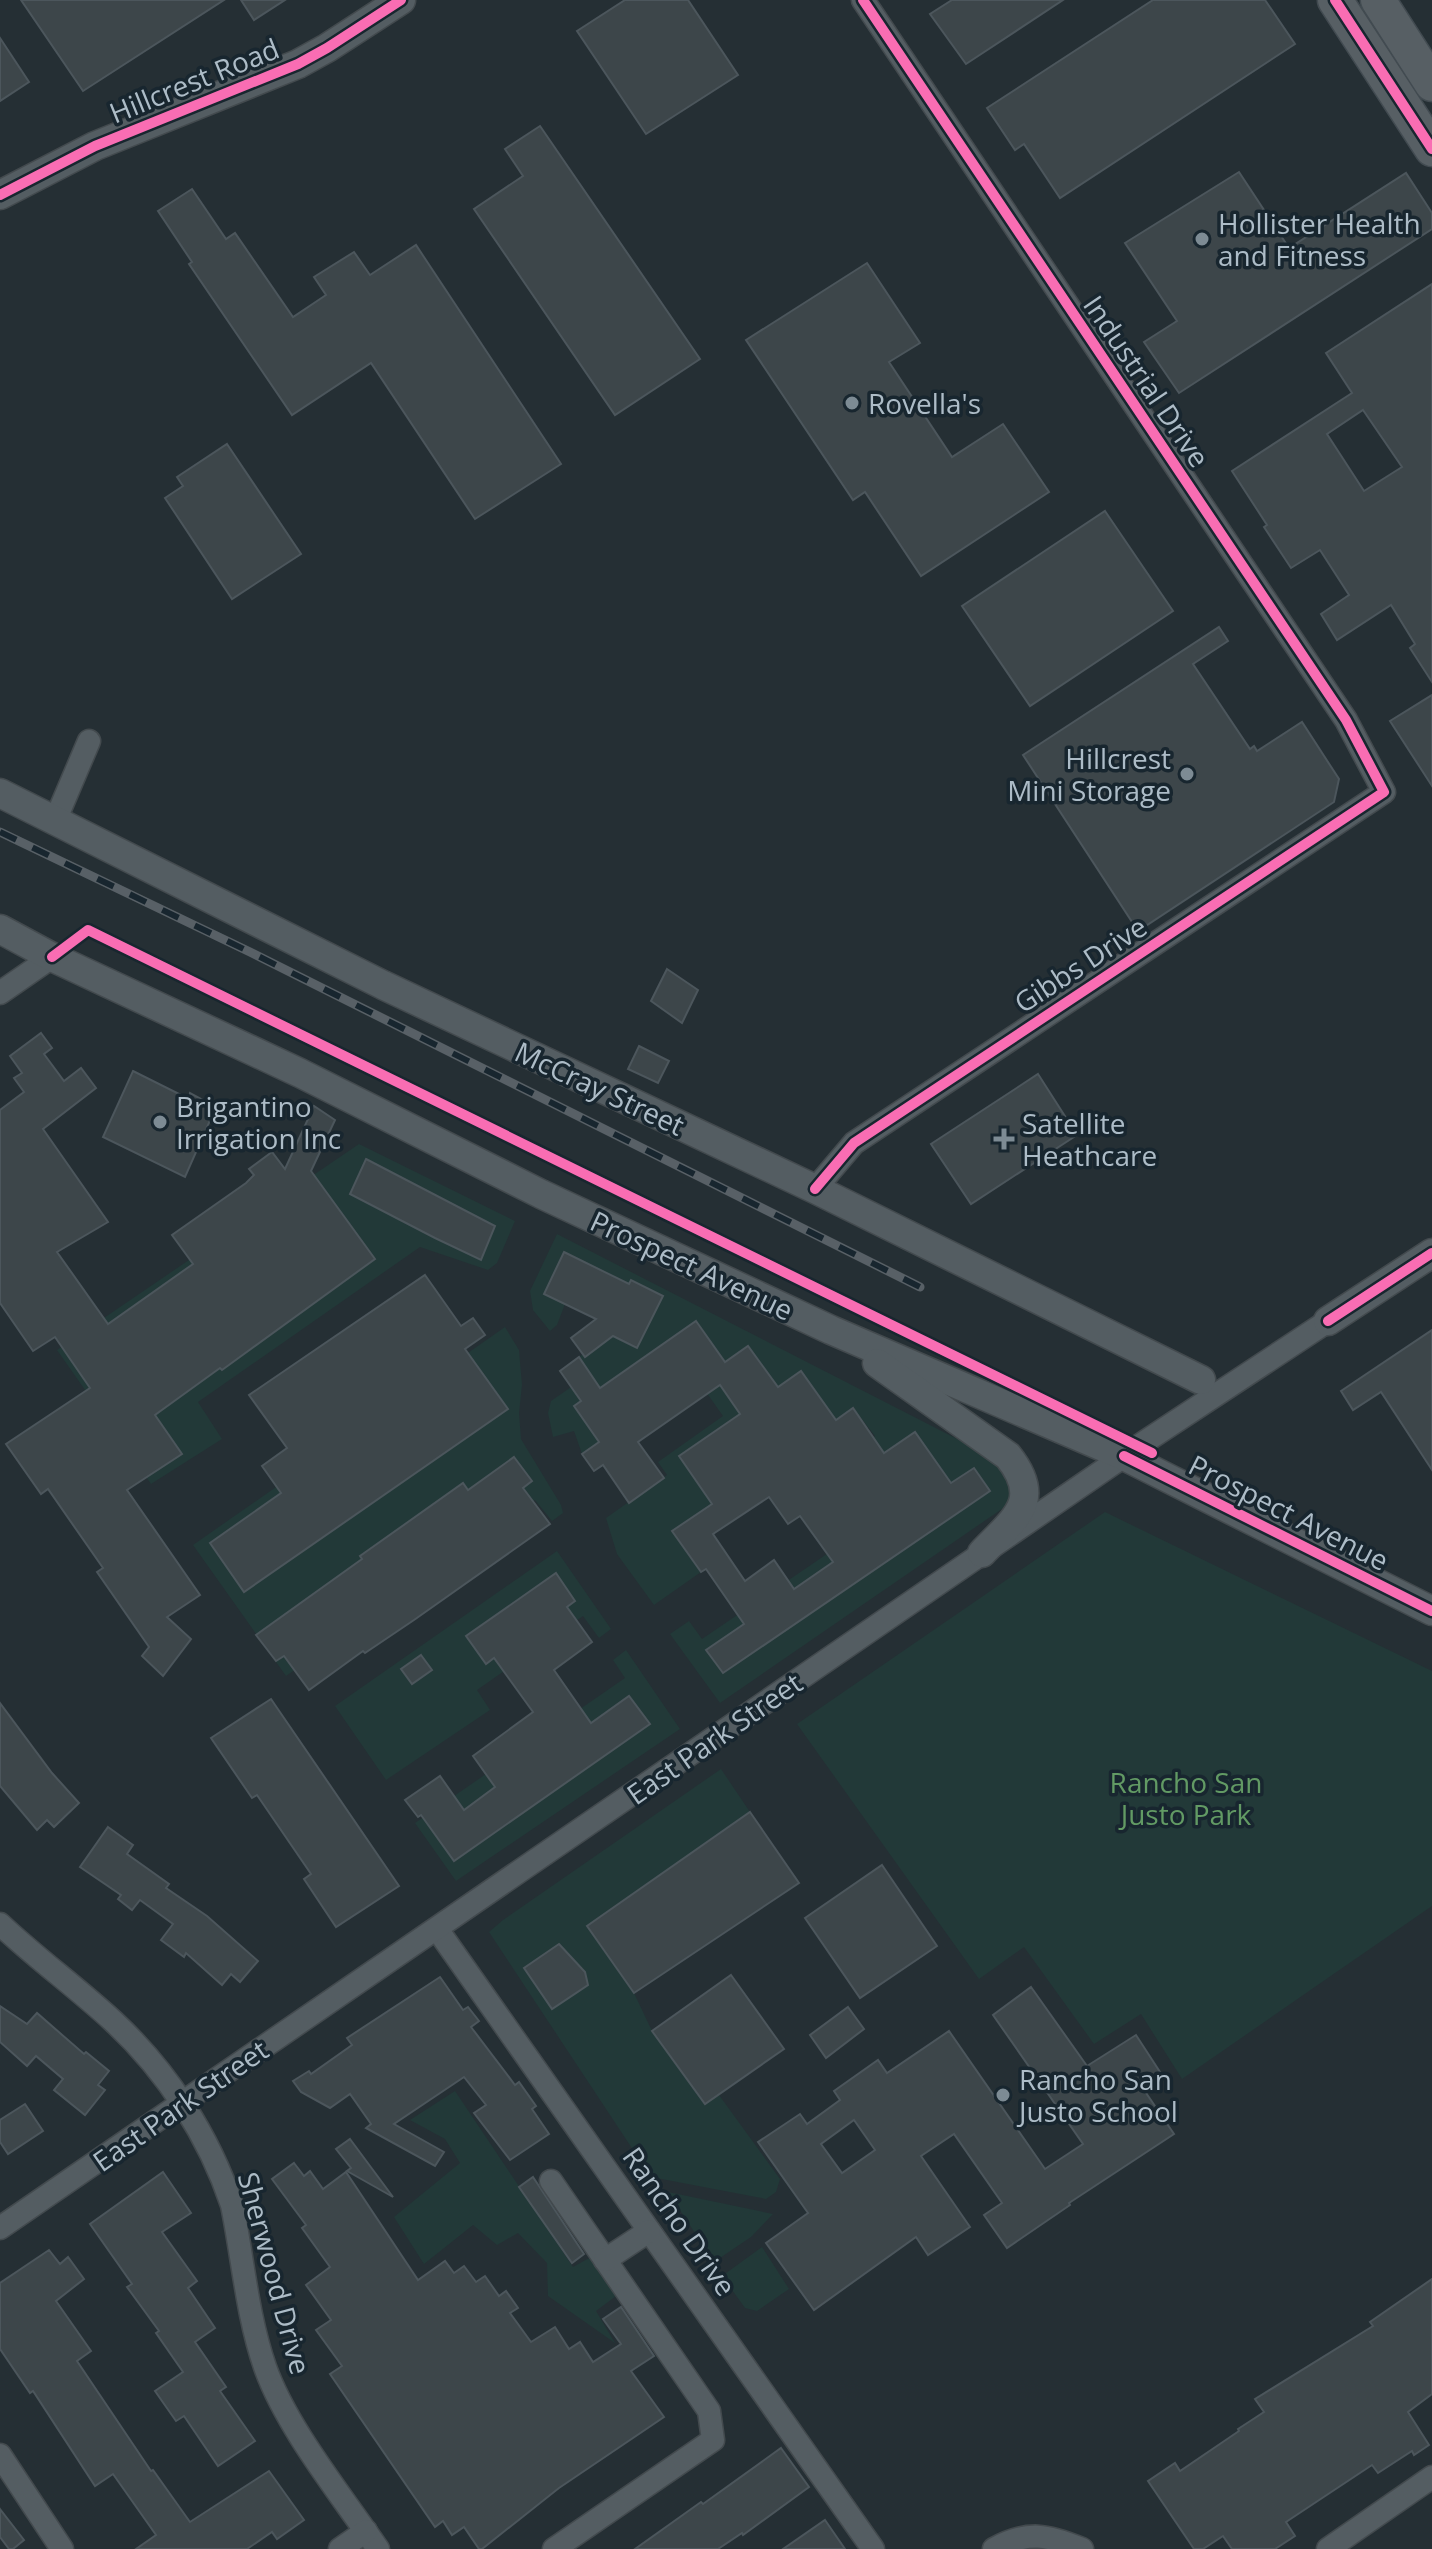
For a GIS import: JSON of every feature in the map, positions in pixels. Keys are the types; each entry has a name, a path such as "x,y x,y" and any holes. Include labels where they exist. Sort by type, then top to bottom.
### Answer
{"main road":[{"path":"1335,0 1432,149"},
{"path":"1378,0 1432,84"}],"street":[{"name":"Hillcrest Road","path":"0,195 95,146 298,64 401,0"},
{"name":"Industrial Drive","path":"863,0 1346,720 1384,792"},
{"path":"55,821 89,741"},
{"name":"Gibbs Drive","path":"815,1189 854,1143 1384,792"},
{"name":"McCray Street","path":"0,793 383,985 815,1189 1201,1380"},
{"name":"Prospect Avenue","path":"0,929 52,957 300,1073 541,1194 831,1330 1124,1456 1432,1611"},
{"path":"0,993 52,957"},
{"name":"East Park Street","path":"0,2228 1124,1456 1432,1253"},
{"path":"831,1330 1008,1456 1020,1472 1025,1495 1022,1505 1013,1520 982,1553"},
{"name":"Sherwood Drive","path":"0,1924 112,2020 163,2076 183,2104 226,2187 232,2205 253,2323 277,2396 372,2540"},
{"name":"Rancho Drive","path":"437,1929 873,2549"},
{"path":"551,2181 709,2411 713,2440 554,2549"},
{"path":"605,2260 649,2231"},
{"path":"0,2455 62,2549"},
{"path":"1328,2549 1432,2477"},
{"path":"994,2549 1016,2539 1036,2535 1053,2537 1082,2549"},
{"path":"340,2549 372,2540"}],"green space":[{"path":"359,1144 515,1221 497,1263 488,1270 420,1247 198,1402 222,1439 151,1484 57,1350"},
{"path":"557,1234 1006,1464 1012,1502 720,1703 670,1634 689,1621 702,1639 890,1511 851,1455 875,1436 853,1408 673,1531 701,1572 654,1605 617,1554 606,1518 667,1475 658,1462 723,1416 694,1375 582,1454 574,1431 553,1437 548,1413 551,1401 590,1374 579,1357 583,1354 585,1357 612,1336 637,1348 663,1296 631,1280 607,1329 599,1320 619,1279 564,1253 544,1293 565,1304 557,1325 550,1331 533,1310 530,1291"},
{"path":"505,1327 519,1350 521,1439 563,1513 552,1521 535,1500 286,1676 193,1545"},
{"name":"Rancho San Justo Park","path":"1105,1512 1432,1671 1432,1906 1182,2079 1141,2014 1094,2044 1024,1947 979,1979 797,1724"},
{"path":"557,1551 611,1629 599,1638 583,1616 477,1690 490,1710 386,1780 335,1706"},
{"path":"626,1650 680,1729 456,1881 415,1823 625,1678 613,1660"},
{"path":"721,1769 750,1812 587,1927 634,1993 652,2031 704,2104 719,2095 780,2179 776,2192 766,2199 651,2177 489,1932"},
{"path":"455,2091 573,2267 591,2257 616,2296 596,2311 615,2343 548,2296 547,2263 518,2233 497,2245 473,2225 424,2264 394,2217 460,2163 445,2139 410,2120"},
{"path":"668,2192 773,2214 751,2237 714,2262"},
{"path":"762,2247 789,2289 757,2311 745,2308 722,2276"}],"building":[{"path":"21,0 224,0 83,91"},
{"path":"241,0 285,0 254,20"},
{"path":"625,0 688,0 738,75 646,134 577,31"},
{"path":"952,0 1063,0 966,64 930,14"},
{"path":"1153,0 1265,0 1295,44 1060,198 1024,144 1015,150 987,108"},
{"path":"0,38 29,82 0,101"},
{"path":"540,126 700,359 615,415 474,209 523,176 505,149"},
{"path":"1239,172 1289,248 1406,173 1432,213 1432,229 1179,393 1144,342 1177,321 1125,243"},
{"path":"192,189 226,239 235,233 293,317 326,295 314,277 354,252 370,275 416,245 561,464 475,519 371,363 292,415 189,264 192,262 158,211"},
{"name":"Rovella's","path":"867,263 920,343 889,362 952,457 1003,424 1049,492 921,576 865,492 853,500 746,340"},
{"path":"1432,284 1432,682 1410,648 1415,644 1391,605 1337,640 1321,614 1349,595 1320,550 1291,568 1232,471 1352,393 1326,353","holes":["1363,410 1402,467 1364,491 1327,434"]},
{"path":"227,444 301,554 232,599 165,498 183,486 177,477"},
{"path":"1105,511 1173,611 1030,706 962,606"},
{"path":"1219,627 1228,641 1193,664 1250,749 1254,746 1257,751 1302,722 1339,779 1334,802 1138,931 1023,755"},
{"path":"1432,695 1432,786 1390,721"},
{"path":"667,969 698,990 682,1023 651,1001"},
{"path":"41,1033 52,1048 44,1054 64,1081 81,1068 96,1088 43,1129 108,1222 57,1252 108,1324 193,1264 172,1235 246,1183 254,1175 249,1169 272,1152 285,1169 314,1106 335,1120 311,1171 375,1259 155,1415 182,1454 127,1490 200,1595 167,1617 191,1639 163,1676 142,1656 149,1647 97,1572 103,1568 48,1489 41,1494 6,1444 90,1388 55,1337 33,1351 0,1303 0,1110 24,1092 14,1078 22,1073 10,1056"},
{"path":"639,1046 669,1061 658,1083 628,1069"},
{"name":"Brigantino Irrigation Inc","path":"133,1071 189,1099 190,1093 216,1107 185,1177 103,1137"},
{"name":"Satellite Heathcare","path":"1038,1074 1077,1135 971,1204 931,1144"},
{"path":"366,1159 495,1226 481,1260 350,1194"},
{"path":"564,1252 629,1284 631,1280 663,1296 637,1348 613,1336 585,1357 571,1338 596,1319 544,1294"},
{"path":"425,1275 461,1326 473,1318 485,1335 465,1349 508,1409 244,1592 210,1543 281,1493 262,1466 287,1448 249,1395"},
{"path":"696,1321 725,1362 748,1346 778,1387 801,1371 836,1420 853,1408 884,1453 915,1432 951,1483 974,1468 990,1491 723,1673 706,1650 744,1624 706,1569 701,1572 672,1531 712,1504 679,1456 740,1414 720,1385 638,1442 664,1478 629,1503 603,1465 594,1471 582,1454 599,1442 574,1406 581,1401 560,1371 579,1357 600,1388","holes":["769,1497 788,1524 800,1516 833,1562 794,1589 774,1560 745,1581 713,1534"]},
{"path":"1432,1330 1432,1470 1381,1392 1353,1410 1341,1391"},
{"path":"514,1457 532,1481 523,1488 550,1524 309,1690 284,1656 276,1661 256,1635 463,1483 468,1490"},
{"path":"556,1573 575,1601 567,1607 592,1642 554,1670 591,1723 629,1696 650,1724 454,1861 421,1815 418,1817 405,1800 440,1776 464,1810 495,1787 473,1756 533,1712 494,1658 486,1664 466,1636"},
{"path":"421,1655 432,1670 412,1684 401,1669"},
{"path":"271,1699 399,1886 336,1927 304,1879 311,1874 257,1795 252,1798 211,1738"},
{"path":"0,1703 52,1773 79,1803 54,1827 47,1820 37,1830 0,1786"},
{"path":"750,1812 799,1883 634,1993 587,1926"},
{"path":"108,1827 133,1845 127,1854 169,1884 166,1888 207,1916 258,1961 240,1982 231,1974 222,1985 186,1953 184,1957 161,1940 173,1924 140,1900 132,1910 118,1899 121,1895 80,1867"},
{"path":"882,1865 937,1946 860,1998 805,1918"},
{"path":"559,1944 585,1972 588,1985 552,2009 524,1968"},
{"path":"731,1975 784,2049 705,2104 652,2031"},
{"path":"440,1977 463,2010 468,2007 479,2021 471,2027 515,2085 519,2082 536,2106 532,2109 549,2134 510,2160 474,2113 486,2105 464,2077 394,2124 444,2152 435,2166 366,2128 371,2124 350,2094 330,2108 301,2092 293,2081 309,2071 311,2074 352,2045 347,2038"},
{"path":"1031,1987 1087,2066 1136,2035 1160,2072 1140,2084 1174,2134 1007,2248 984,2215 1002,2203 954,2134 921,2156 970,2227 928,2255 916,2237 814,2310 766,2243 808,2213 758,2142 800,2114 807,2124 840,2100 834,2091 878,2060 887,2073 949,2031 1045,2169 1083,2144 993,2015","holes":["854,2120 875,2150 842,2173 821,2144"]},
{"path":"0,2006 27,2024 37,2013 84,2054 86,2052 109,2071 98,2085 105,2090 85,2115 54,2090 63,2079 36,2056 27,2066 0,2042"},
{"path":"848,2007 864,2029 826,2058 810,2035"},
{"path":"25,2104 43,2131 8,2154 0,2142 0,2120"},
{"path":"350,2139 393,2197 347,2171 351,2168 336,2149"},
{"path":"294,2163 304,2176 310,2171 323,2189 346,2172 418,2280 445,2261 454,2273 464,2266 476,2282 485,2276 499,2296 506,2291 518,2308 510,2313 531,2342 555,2327 569,2349 580,2342 593,2362 621,2344 603,2319 621,2307 654,2356 631,2371 664,2417 559,2488 482,2549 464,2527 452,2535 443,2521 435,2527 330,2374 342,2366 316,2330 331,2320 306,2285 330,2267 302,2228 306,2225 272,2179"},
{"path":"163,2172 191,2213 162,2232 197,2281 188,2288 215,2328 195,2342 226,2387 220,2391 255,2441 218,2466 184,2416 176,2421 155,2391 183,2372 156,2333 159,2331 127,2287 132,2284 90,2224"},
{"path":"533,2177 584,2254 572,2263 519,2187"},
{"path":"49,2250 60,2264 68,2257 84,2279 56,2301 91,2351 77,2361 151,2471 190,2522 269,2471 304,2520 277,2539 272,2532 247,2549 136,2549 156,2535 113,2474 95,2486 33,2391 30,2393 0,2349 0,2283"},
{"path":"1432,2279 1432,2394 1408,2412 1429,2445 1414,2455 1412,2451 1378,2473 1372,2465 1286,2522 1295,2536 1275,2549 1232,2549 1223,2536 1203,2549 1194,2549 1148,2481 1175,2463 1180,2471 1239,2431 1264,2412 1255,2399 1373,2326 1370,2322"},
{"path":"781,2448 809,2487 743,2535 718,2549 635,2549 701,2502 703,2504"},
{"path":"0,2509 24,2540 13,2549 9,2549 0,2537"},
{"path":"825,2520 845,2549 783,2549"}],"railway":[{"path":"0,832 250,952 920,1287"}],"cycle path":[{"path":"0,195 95,146 298,64 401,0"},
{"path":"815,1189 854,1143 1384,792 1346,720 863,0"},
{"path":"1335,0 1432,149"},
{"path":"52,957 88,930 1152,1453"},
{"path":"1328,1321 1432,1253"},
{"path":"1124,1456 1432,1611"}],"place":[{"name":"Hollister Health and Fitness","path":"1202,239"},
{"name":"Rovella's","path":"852,403"},
{"name":"Hillcrest Mini Storage","path":"1187,774"},
{"name":"Brigantino Irrigation Inc","path":"160,1122"},
{"name":"Satellite Heathcare","path":"1004,1139"},
{"name":"Rancho San Justo School","path":"1003,2095"}]}
